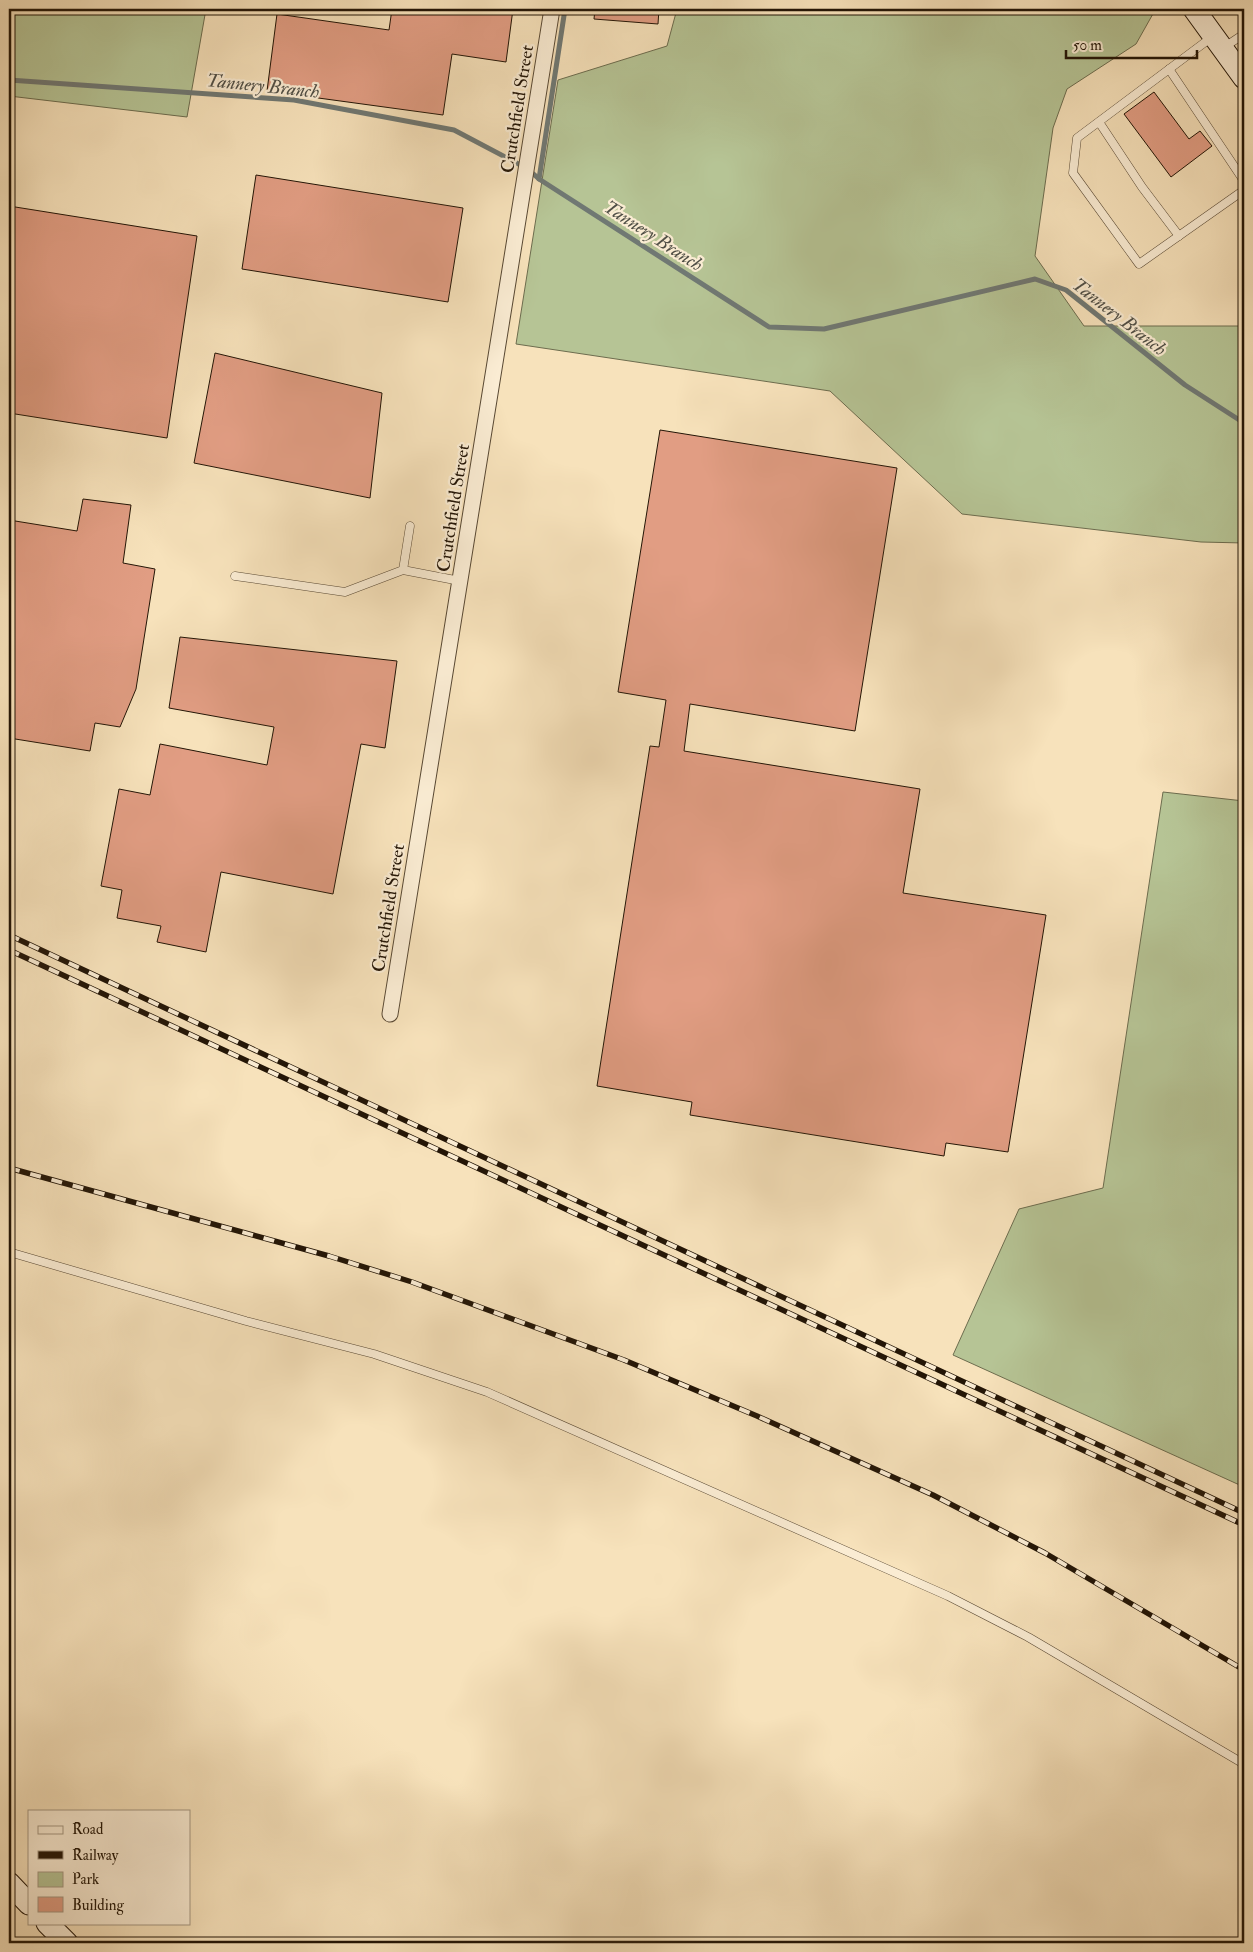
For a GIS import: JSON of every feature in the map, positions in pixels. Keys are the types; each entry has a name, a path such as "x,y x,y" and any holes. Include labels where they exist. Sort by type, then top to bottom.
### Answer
{"street":[{"name":"Crutchfield Street","path":"390,1014 552,9"},
{"path":"1194,9 1244,78"},
{"path":"9,1883 28,1903"},
{"path":"49,1924 67,1943"}],"lane":[{"path":"1244,34 1218,42 1169,69 1077,138 1073,173 1139,264 1244,190"},
{"path":"1169,69 1244,181"},
{"path":"1098,122 1142,187 1179,236"},
{"path":"403,570 410,526"},
{"path":"236,576 345,592 403,570 460,582"},
{"path":"9,1252 246,1321 374,1354 487,1392 948,1596 1028,1637 1244,1764"}],"green space":[{"path":"9,9 206,9 187,117 9,96"},
{"path":"677,9 1152,9 1154,12 1136,44 1067,89 1053,128 1035,256 1084,326 1244,326 1244,543 1201,542 962,514 830,391 516,344 558,80 667,46"},
{"path":"1163,792 1244,801 1244,1487 953,1355 1019,1209 1103,1188"}],"building":[{"path":"392,9 513,9 506,62 452,54 443,115 267,91 277,14 389,30"},
{"path":"595,9 659,9 658,24 594,19"},
{"path":"1154,92 1189,139 1200,131 1212,146 1171,177 1124,114"},
{"path":"256,175 463,208 448,302 242,269"},
{"path":"9,206 197,236 167,438 9,413"},
{"path":"215,353 382,393 370,498 194,463"},
{"path":"660,430 897,468 855,731 690,704 684,751 920,789 903,893 1046,915 1008,1152 946,1143 944,1156 690,1115 692,1102 597,1086 650,746 659,747 666,700 618,692"},
{"path":"83,499 131,505 123,563 155,569 136,689 120,727 95,723 90,751 9,738 9,520 77,531"},
{"path":"180,637 397,661 385,748 361,744 333,894 221,872 206,952 157,942 161,926 117,918 122,890 101,886 119,789 150,795 160,744 267,765 274,727 169,708"}],"waterway":[{"path":"539,179 565,9"},
{"name":"Tannery Branch","path":"9,80 294,100 454,130 528,169 539,179 769,327 824,329 1035,279 1066,290 1185,385 1244,423"}],"railway":[{"path":"9,935 1244,1513"},
{"path":"9,950 1244,1525"},
{"path":"9,1168 329,1256 412,1282 624,1360 757,1416 933,1495 1045,1553 1244,1670"}]}
